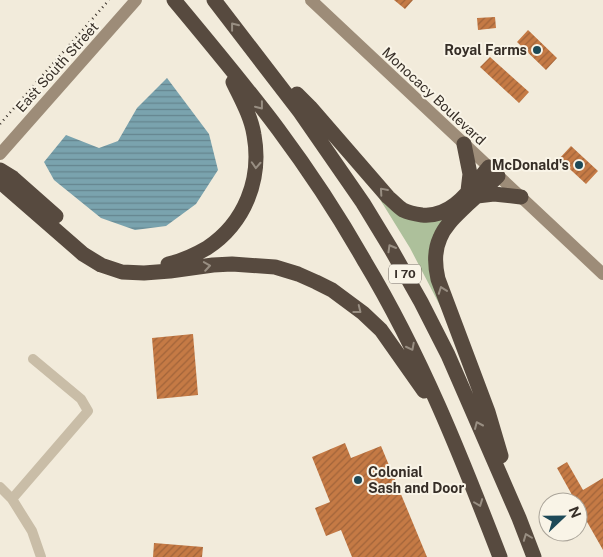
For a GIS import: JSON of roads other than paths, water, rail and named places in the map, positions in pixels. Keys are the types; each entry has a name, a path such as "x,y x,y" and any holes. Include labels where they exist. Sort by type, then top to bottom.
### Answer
{"highway":[{"name":"I 70","path":"174,0 278,129 307,170 366,263 421,367 500,557"},
{"name":"I 70","path":"214,0 329,152 391,249 448,355 534,557"},
{"path":"255,52 310,107 388,197 402,210 425,216 448,211 472,194 521,197"},
{"path":"0,170 13,178 79,238 108,257 133,264 158,265 171,264 199,252 222,236 239,217 250,193 255,175 256,151 252,122 219,54"},
{"path":"464,144 472,194"},
{"path":"493,172 472,194 445,229 440,238 435,259 438,280 488,412 519,518"},
{"path":"0,179 5,186 84,254 101,265 122,272 170,272 232,264 275,268 298,274 332,290 362,312 381,330 447,426"}],"main road":[{"name":"East South Street","path":"0,154 136,0"},
{"name":"Monocacy Boulevard","path":"311,0 603,274"}],"street":[{"path":"12,499 88,411 81,399 33,359"},
{"path":"0,487 12,499 32,531 41,557"}],"water":[{"path":"167,78 209,134 218,170 196,204 166,226 135,230 101,218 54,180 44,162 66,135 99,148 118,141 137,108"}],"railway":[{"path":"0,124 109,0"}],"place":[{"name":"Royal Farms","path":"537,50"},
{"name":"McDonald's","path":"579,165"},
{"name":"Colonial Sash and Door","path":"358,480"}]}
